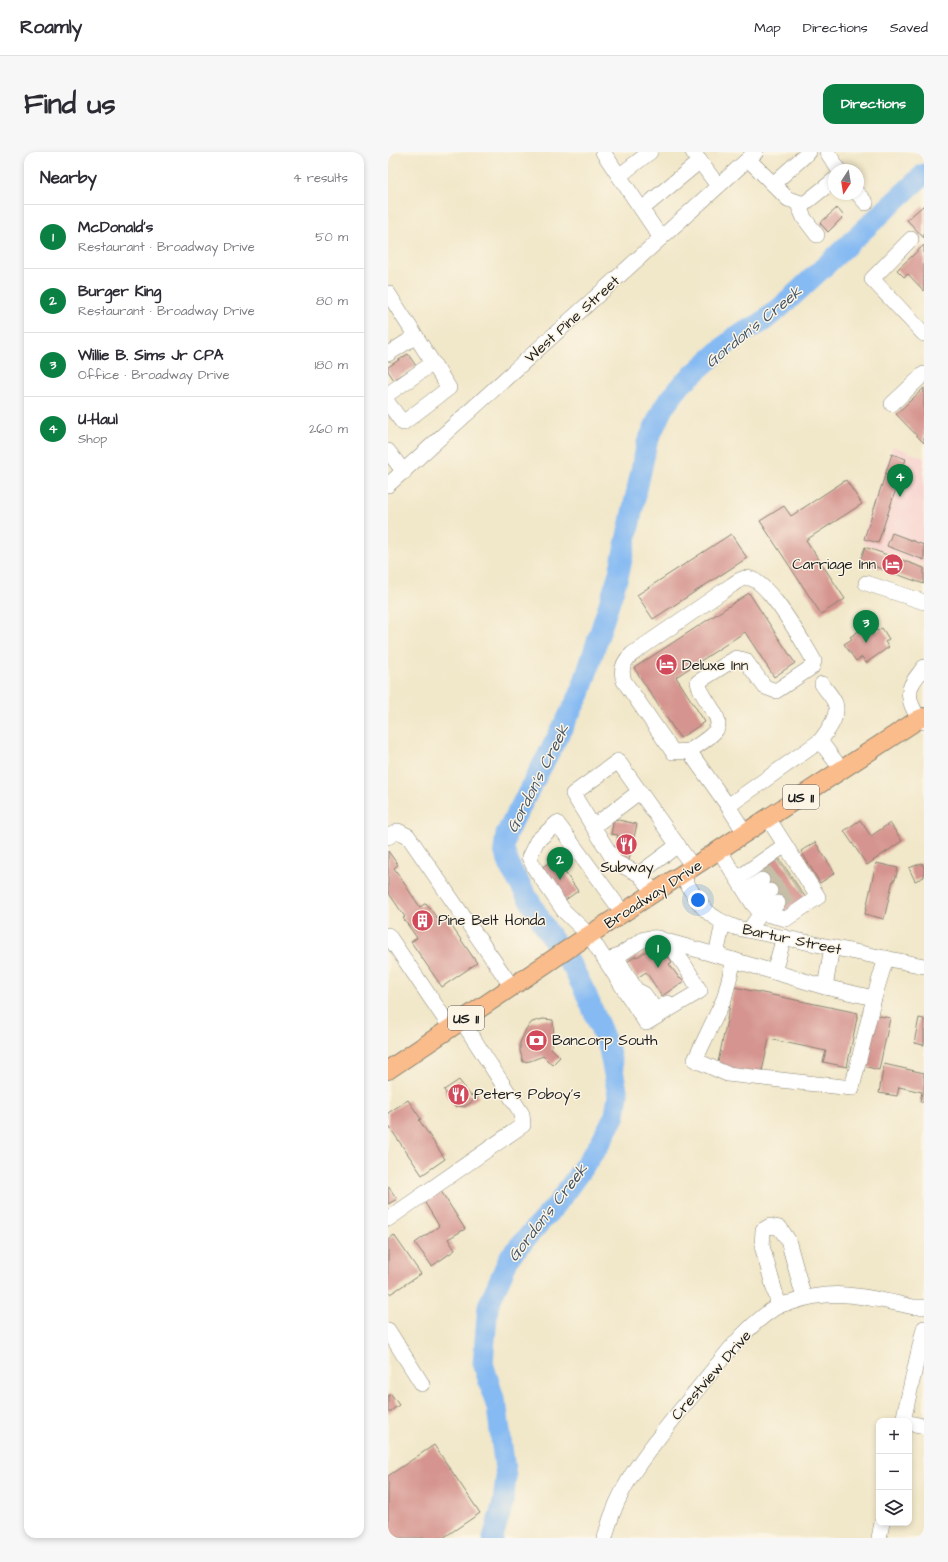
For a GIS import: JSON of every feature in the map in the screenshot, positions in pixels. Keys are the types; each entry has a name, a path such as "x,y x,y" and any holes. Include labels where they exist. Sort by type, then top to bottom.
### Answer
{"main road":[{"name":"Broadway Drive","path":"388,1070 583,939 923,718"}],"street":[{"path":"602,152 662,238"},
{"path":"619,176 650,152"},
{"path":"773,184 809,152"},
{"path":"826,152 835,164"},
{"path":"752,155 773,184 788,199 804,204 828,185"},
{"name":"West Pine Street","path":"388,485 752,155"},
{"path":"642,209 696,157 718,186"},
{"path":"797,202 804,218 817,235"},
{"path":"910,240 872,279 924,334"},
{"path":"388,293 394,314 416,336 449,388 403,423 388,403"},
{"path":"388,354 416,336"},
{"path":"388,394 433,363"},
{"path":"892,404 924,374"},
{"path":"388,451 404,472"},
{"path":"745,578 754,579 768,590 809,652 814,661 812,667 776,691 765,687 745,660 736,658 698,682 699,690 717,717 718,724 716,730 689,751 673,752 624,681 622,674 623,665 626,659 632,654 732,584 745,578"},
{"path":"866,583 924,602"},
{"path":"923,718 910,702 911,686 924,667"},
{"path":"728,806 820,741 827,733 835,716 836,704 822,684"},
{"path":"820,741 842,770"},
{"path":"689,751 746,833"},
{"name":"Bartur Street","path":"594,826 573,794 618,761 678,845 694,896 705,910 722,923 749,930 924,966"},
{"path":"639,792 594,826 616,862 639,874 655,893"},
{"path":"719,850 757,908 786,919 818,897 794,869 768,818"},
{"path":"623,914 557,823 537,841 529,857 535,869 583,939 611,959 636,990 644,994 652,1005 652,1010 658,1009 682,993 687,986 686,979 668,950 665,942"},
{"path":"388,837 398,831 408,836 512,988"},
{"path":"639,874 678,845"},
{"path":"741,885 794,869"},
{"path":"741,885 770,891 757,908 749,930"},
{"path":"716,955 722,923"},
{"path":"388,935 457,1025 522,1114 523,1125 388,1219"},
{"path":"611,959 644,939 650,937 825,987 874,998"},
{"path":"774,972 784,937"},
{"path":"611,959 646,1023 700,991 674,950 665,942"},
{"path":"825,987 832,947"},
{"path":"734,960 724,999 695,1060 727,1074 852,1088 874,998 886,958"},
{"path":"779,1306 762,1246 763,1230 770,1226 780,1228 788,1240 804,1298"},
{"name":"Crestview Drive","path":"605,1538 614,1508 622,1490 639,1461 744,1333 779,1306 804,1298 834,1294 856,1295 914,1307 924,1307"},
{"path":"904,1418 924,1328"},
{"path":"388,1330 422,1384"},
{"path":"912,1424 924,1426"},
{"path":"879,1538 881,1526"}],"shaded area":[{"path":"893,446 924,458 924,566 863,543 863,536"}],"building":[{"path":"924,205 924,238 907,220"},
{"path":"837,208 844,216 828,232 820,223"},
{"path":"924,245 924,291 908,274 904,277 897,270"},
{"path":"408,354 416,366 394,380 388,371 388,367"},
{"path":"924,388 924,443 896,414"},
{"path":"892,454 906,459 878,543 864,539"},
{"path":"846,480 862,504 806,540 845,599 821,614 760,521 784,506 791,516"},
{"path":"892,533 924,545 924,560 887,546"},
{"path":"731,534 747,558 653,619 637,595"},
{"name":"Carriage Inn","path":"865,547 924,568 924,584 860,561"},
{"name":"Deluxe Inn","path":"749,593 795,663 774,677 745,632 676,677 705,722 680,738 634,668"},
{"path":"873,625 877,631 882,628 889,639 885,642 889,647 866,663 862,657 856,661 844,644 852,639 850,637 866,626 868,629"},
{"path":"614,819 637,824 629,860 614,856 618,835 611,834"},
{"path":"860,820 871,836 890,823 902,841 867,865 844,831"},
{"path":"815,842 835,873 820,883 801,851"},
{"name":"Pine Belt Honda","path":"388,851 398,865 394,868 420,907 426,903 440,922 446,918 477,963 442,987 411,942 417,938 388,892"},
{"path":"556,853 565,867 562,868 578,891 564,901 541,868 550,862 548,858"},
{"path":"777,855 808,901 786,915 755,869"},
{"path":"876,863 898,868 895,880 893,880 884,919 865,914"},
{"path":"922,863 924,867 924,877 915,881 909,868"},
{"path":"658,944 667,958 669,957 672,962 669,964 680,979 681,978 684,981 662,996 646,972 637,978 627,962"},
{"path":"734,987 858,1013 847,1067 823,1062 826,1051 769,1039 761,1076 717,1067"},
{"path":"875,1015 890,1018 879,1070 864,1066"},
{"path":"919,1018 924,1019 924,1045 914,1043"},
{"name":"Bancorp South","path":"543,1019 553,1020 554,1038 551,1048 560,1057 552,1065 543,1056 523,1062 520,1051 520,1043 526,1029 532,1022"},
{"path":"884,1064 924,1073 924,1102 920,1102 922,1092 899,1087 897,1096 879,1093"},
{"name":"Peters Poboy's","path":"459,1080 471,1096 476,1093 479,1097 464,1107 455,1107 444,1090"},
{"path":"408,1100 421,1119 419,1120 445,1159 422,1175 388,1125 388,1113"},
{"path":"388,1186 397,1199 388,1204"},
{"path":"441,1191 465,1229 448,1239 455,1250 432,1266 415,1243 439,1226 424,1201"},
{"path":"394,1235 421,1274 390,1294 388,1291 388,1240"},
{"path":"391,1394 399,1405 388,1413 388,1396"},
{"path":"434,1445 480,1513 443,1538 388,1538 388,1476"}],"waterway":[{"name":"Gordon's Creek","path":"493,1538 503,1503 506,1477 497,1408 483,1363 488,1306 510,1256 557,1204 599,1145 615,1115 618,1095 609,1049 587,996 573,968 549,934 511,869 504,850 506,834 580,694 619,573 647,443 663,408 681,385 736,336 761,323 782,306 924,174"}],"tunnel":[{"path":"762,880 783,864"},
{"path":"770,891 791,876"},
{"path":"778,903 799,888"}],"place":[{"name":"U-Haul","path":"900,497"},
{"name":"Carriage Inn","path":"892,564"},
{"name":"Willie B. Sims Jr CPA","path":"866,643"},
{"name":"Deluxe Inn","path":"666,665"},
{"name":"Subway","path":"627,844"},
{"name":"Burger King","path":"560,880"},
{"name":"Pine Belt Honda","path":"422,920"},
{"name":"McDonald's","path":"658,968"},
{"name":"Bancorp South","path":"537,1040"},
{"name":"Peters Poboy's","path":"458,1094"}]}
